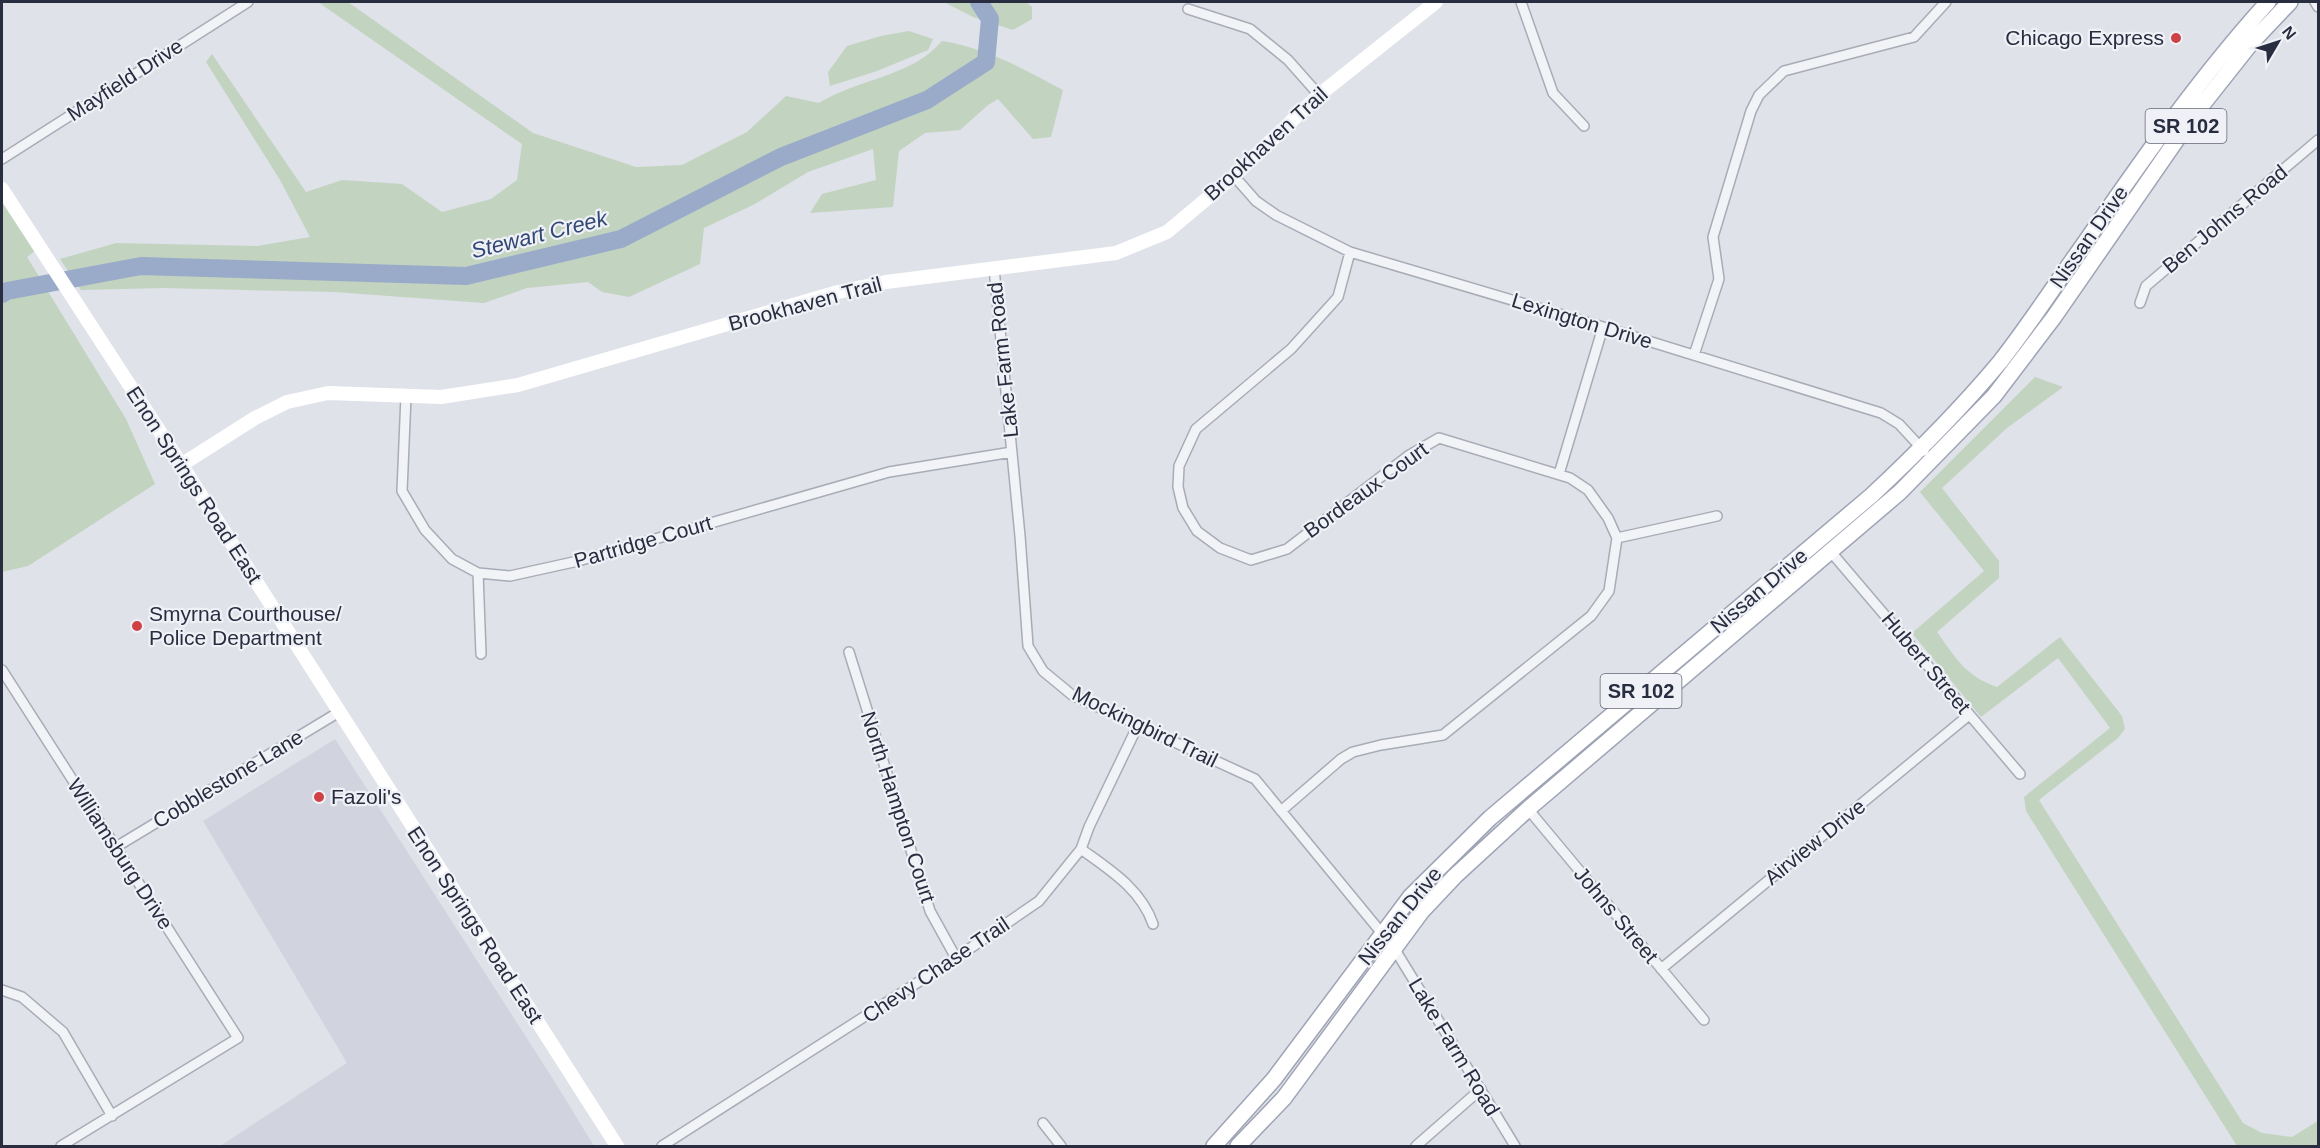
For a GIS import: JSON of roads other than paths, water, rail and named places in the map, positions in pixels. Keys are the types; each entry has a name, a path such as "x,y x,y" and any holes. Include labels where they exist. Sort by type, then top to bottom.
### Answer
{"main road":[{"name":"Nissan Drive","path":"1214,1146 1274,1079 1411,896 1490,818 1871,496 1922,448 2001,360 2175,113 2234,39 2268,2"},
{"name":"Nissan Drive","path":"1239,1146 1284,1098 1422,911 1455,876 1528,809 1831,552 1933,460 1994,396 2054,317 2191,119 2252,42 2290,2"}],"street":[{"name":"Mayfield Drive","path":"2,159 248,2"},
{"name":"Brookhaven Trail","path":"181,465 255,418 287,402 328,393 441,397 518,385 838,292 886,282 1116,253 1167,232 1234,176 1319,95 1436,2"},
{"path":"1521,2 1553,93 1584,126"},
{"path":"1694,355 1719,279 1713,237 1751,111 1759,94 1784,71 1914,37 1946,2"},
{"path":"2315,2 2319,7"},
{"path":"1188,9 1250,29 1288,60 1319,95"},
{"name":"Ben Johns Road","path":"2140,303 2146,286 2319,140"},
{"name":"Lexington Drive","path":"1234,176 1256,201 1276,215 1350,252 1881,413 1899,424 1933,460"},
{"name":"Enon Springs Road East","path":"2,189 617,1146"},
{"name":"Bordeaux Court","path":"1350,252 1338,297 1291,349 1197,429 1179,466 1179,488 1183,508 1197,531 1220,548 1251,560 1287,549 1408,456 1439,438 1570,478 1588,490 1608,518 1617,538"},
{"name":"Lake Farm Road","path":"994,268 1012,452"},
{"path":"1559,474 1603,327"},
{"name":"Partridge Court","path":"406,396 402,491 425,530 452,559 478,573 510,576 578,561 889,472 1012,452"},
{"name":"Mockingbird Trail","path":"1012,452 1028,645 1043,671 1072,695 1255,779 1394,948"},
{"path":"1281,811 1341,759 1353,752 1443,735 1591,616 1609,591 1617,538 1717,516"},
{"name":"Hubert Street","path":"1831,552 2020,774"},
{"path":"478,573 481,654"},
{"name":"North Hampton Court","path":"849,652 930,910 956,958"},
{"name":"Williamsburg Drive","path":"2,670 238,1038 112,1116"},
{"name":"Cobblestone Lane","path":"116,847 339,712"},
{"name":"Airview Drive","path":"1661,969 1969,715"},
{"name":"Chevy Chase Trail","path":"662,1146 956,958 1039,901 1081,849 1089,827 1138,725"},
{"name":"Johns Street","path":"1528,809 1704,1020"},
{"path":"1081,849 1127,883 1149,913 1153,924"},
{"name":"Lake Farm Road","path":"1394,948 1515,1146"},
{"path":"2,990 22,997 63,1032 112,1116 61,1146"},
{"path":"1416,1146 1481,1089"},
{"path":"1042,1123 1061,1146"}],"waterway":[{"name":"Stewart Creek","path":"2,294 7,291 141,266 466,276 621,239 781,157 927,100 986,62 990,19 979,2"}],"place":[{"name":"Chicago Express","path":"2176,38"},
{"name":"Smyrna Courthouse/ Police Department","path":"137,626"},
{"name":"Fazoli's","path":"319,797"}]}
